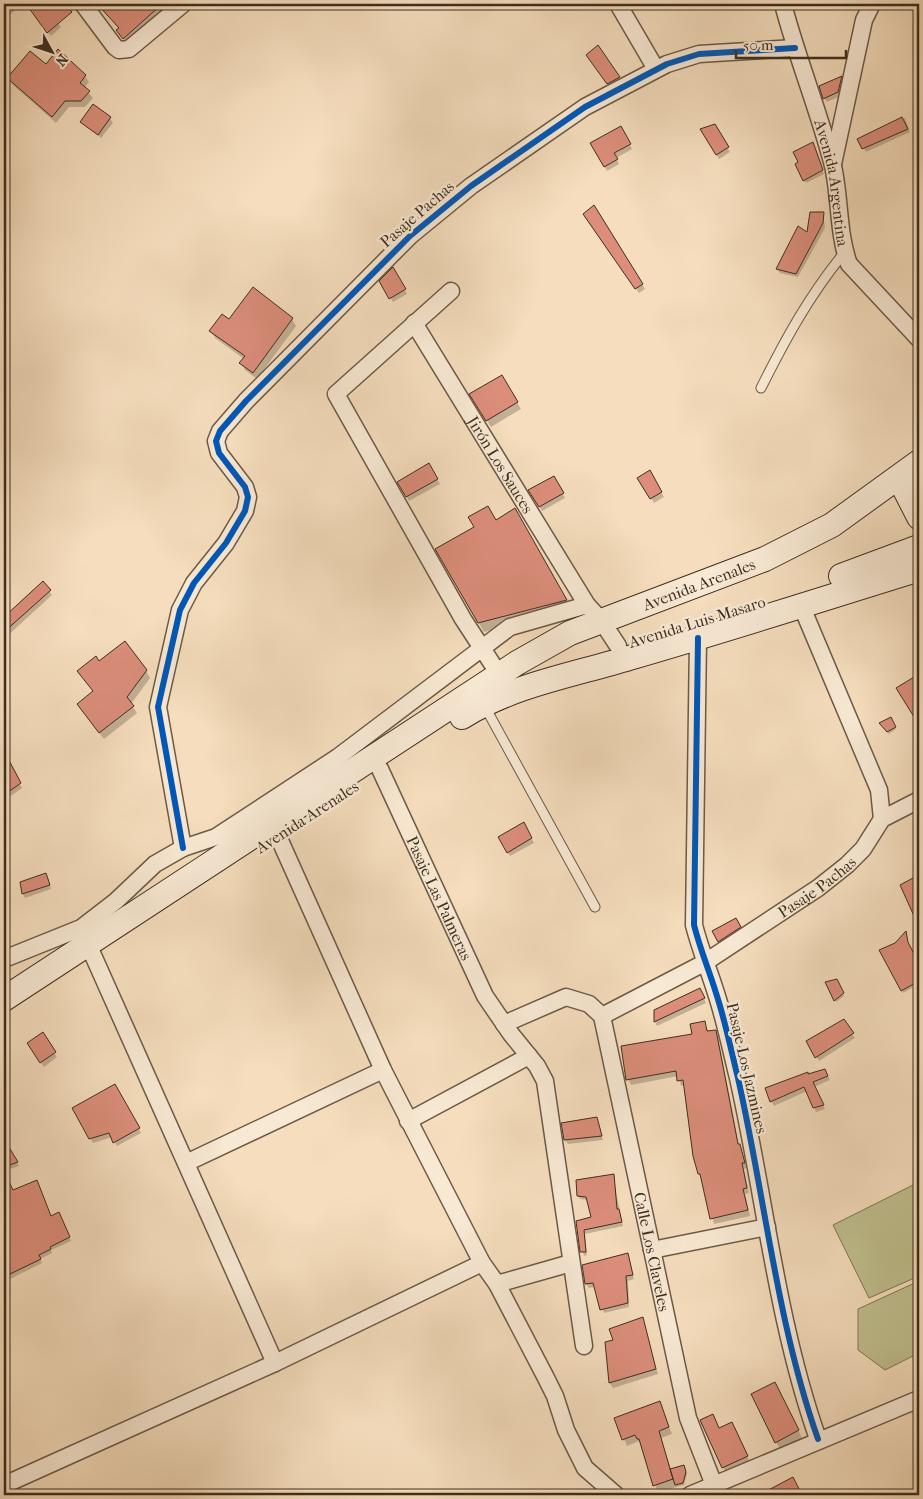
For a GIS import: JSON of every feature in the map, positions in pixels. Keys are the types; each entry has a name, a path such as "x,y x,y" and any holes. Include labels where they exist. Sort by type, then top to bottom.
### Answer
{"main road":[{"path":"4,999 90,951 478,698 509,680 570,633 608,631 677,601 754,577 800,558 837,538 907,482 919,462"},
{"path":"907,482 919,516"},
{"name":"Avenida Luis Masaro","path":"509,680 608,631 863,570 919,547"},
{"name":"Avenida Luis Masaro","path":"608,631 698,638 919,569"},
{"name":"Avenida Arenales","path":"4,1015 90,951 278,836 380,770 478,698 553,679 608,631"}],"street":[{"path":"83,4 115,47 124,50 129,49 183,4"},
{"path":"618,4 656,69"},
{"name":"Avenida Argentina","path":"783,4 795,48 833,166 840,208 844,253 852,268 919,339"},
{"path":"858,4 864,20"},
{"path":"833,166 864,20 872,4"},
{"name":"Pasaje Pachas","path":"184,848 158,707 180,610 194,583 226,544 245,510 248,497 245,487 219,453 216,441 220,431 246,401 410,236 463,192 585,107 656,69 699,54 795,48"},
{"path":"451,291 336,394 482,648 509,680"},
{"name":"Jirón Los Sauces","path":"414,323 608,631"},
{"path":"801,606 879,790 882,819 919,800"},
{"path":"4,959 81,928 116,901 155,864 184,848 216,837 338,757 510,628 608,631"},
{"name":"Pasaje Los Jazmines","path":"698,638 694,925 704,963 716,993 738,1078 782,1306 809,1413 818,1440"},
{"name":"Pasaje Las Palmeras","path":"380,770 485,996 545,1081 584,1346"},
{"name":"Pasaje Pachas","path":"602,1016 704,963 818,888 847,865 863,849 882,819"},
{"path":"278,836 383,1070 482,1263 497,1284 555,1396 566,1430 585,1468 616,1495"},
{"path":"90,951 275,1363"},
{"path":"504,1024 566,997 589,1004 602,1016"},
{"name":"Calle Los Claveles","path":"602,1016 688,1418 714,1485"},
{"path":"408,1121 529,1056"},
{"path":"186,1163 383,1070"},
{"path":"652,1250 767,1227"},
{"path":"4,1485 275,1363 482,1263"},
{"path":"497,1284 571,1263"},
{"path":"690,1495 919,1399"}],"lane":[{"path":"761,388 790,330 818,284 844,253"},
{"path":"478,698 595,907"}],"shaded area":[{"path":"919,1182 919,1276 869,1298 833,1225"},
{"path":"919,1281 919,1353 885,1370 858,1350 858,1309"}],"building":[{"path":"26,4 65,4 72,12 47,33"},
{"path":"97,4 162,4 123,39 116,30 119,28"},
{"path":"598,45 620,77 607,84 586,55"},
{"path":"58,49 86,75 80,83 90,91 81,101 65,101 52,117 7,78 30,51 46,64"},
{"path":"842,76 838,92 823,99 819,86"},
{"path":"93,104 111,117 98,135 80,122"},
{"path":"902,117 908,129 862,149 857,139"},
{"path":"715,124 729,147 716,155 700,129"},
{"path":"621,126 631,144 614,153 618,159 604,167 590,143"},
{"path":"813,142 823,170 803,181 795,164 798,162 793,152"},
{"path":"594,205 643,284 635,289 583,214"},
{"path":"810,212 824,212 823,223 796,274 776,269 798,226 807,232"},
{"path":"393,267 406,289 389,299 379,281"},
{"path":"253,287 293,318 253,373 239,363 245,356 209,331 222,314 229,319"},
{"path":"502,375 518,402 486,421 469,394"},
{"path":"429,463 438,479 406,497 397,482"},
{"path":"650,470 662,492 650,499 637,478"},
{"path":"554,476 564,493 539,507 528,490"},
{"path":"488,506 496,520 515,508 567,600 478,623 435,549 474,527 468,517"},
{"path":"43,581 51,590 4,632 4,617"},
{"path":"125,641 147,670 127,697 134,706 99,733 77,704 93,691 77,671 96,656 99,661"},
{"path":"919,674 919,725 896,688"},
{"path":"891,717 896,727 887,732 879,723"},
{"path":"4,751 21,783 4,795"},
{"path":"524,822 532,838 507,853 498,837"},
{"path":"46,873 50,885 22,894 20,882"},
{"path":"913,878 919,890 919,927 900,885"},
{"path":"736,918 741,927 718,942 712,931"},
{"path":"906,931 908,942 919,964 919,981 901,991 879,950 895,943"},
{"path":"837,979 844,993 834,1001 825,982"},
{"path":"700,988 705,998 654,1022 654,1010"},
{"path":"844,1019 854,1033 815,1058 806,1041"},
{"path":"705,1021 707,1031 716,1030 738,1144 740,1144 745,1163 742,1163 747,1188 743,1189 748,1210 710,1219 700,1174 698,1174 693,1156 683,1080 677,1081 676,1071 626,1080 621,1046 692,1034 690,1024"},
{"path":"43,1032 56,1052 40,1063 27,1043"},
{"path":"825,1069 828,1076 813,1082 824,1105 813,1108 804,1087 770,1102 765,1088 808,1072 808,1074"},
{"path":"115,1084 140,1128 113,1143 109,1133 89,1139 72,1108"},
{"path":"597,1117 602,1136 564,1140 561,1123"},
{"path":"4,1139 18,1162 4,1167"},
{"path":"4,1171 13,1190 37,1180 51,1216 59,1212 70,1237 39,1255 41,1259 4,1277"},
{"path":"614,1174 617,1209 619,1209 622,1222 584,1230 586,1252 580,1252 576,1221 591,1217 586,1197 577,1196 576,1180"},
{"path":"628,1253 633,1275 626,1276 628,1303 600,1310 593,1283 585,1284 582,1265"},
{"path":"643,1317 656,1369 609,1383 605,1342 613,1340 609,1329"},
{"path":"775,1382 799,1430 775,1443 751,1394"},
{"path":"660,1401 669,1427 659,1431 673,1479 653,1486 639,1439 635,1435 622,1440 614,1418"},
{"path":"713,1414 719,1428 732,1422 748,1456 722,1468 700,1420"},
{"path":"684,1465 686,1472 683,1483 675,1485 670,1469"},
{"path":"793,1477 802,1495 759,1495"}],"cycle path":[{"path":"183,848 158,707 180,610 194,583 226,543 245,511 248,497 245,487 219,453 216,441 220,431 246,401 410,236 471,186 585,107 667,64 699,54 795,48"},
{"path":"698,638 694,925 728,1035 748,1123 792,1351 818,1439"}]}
